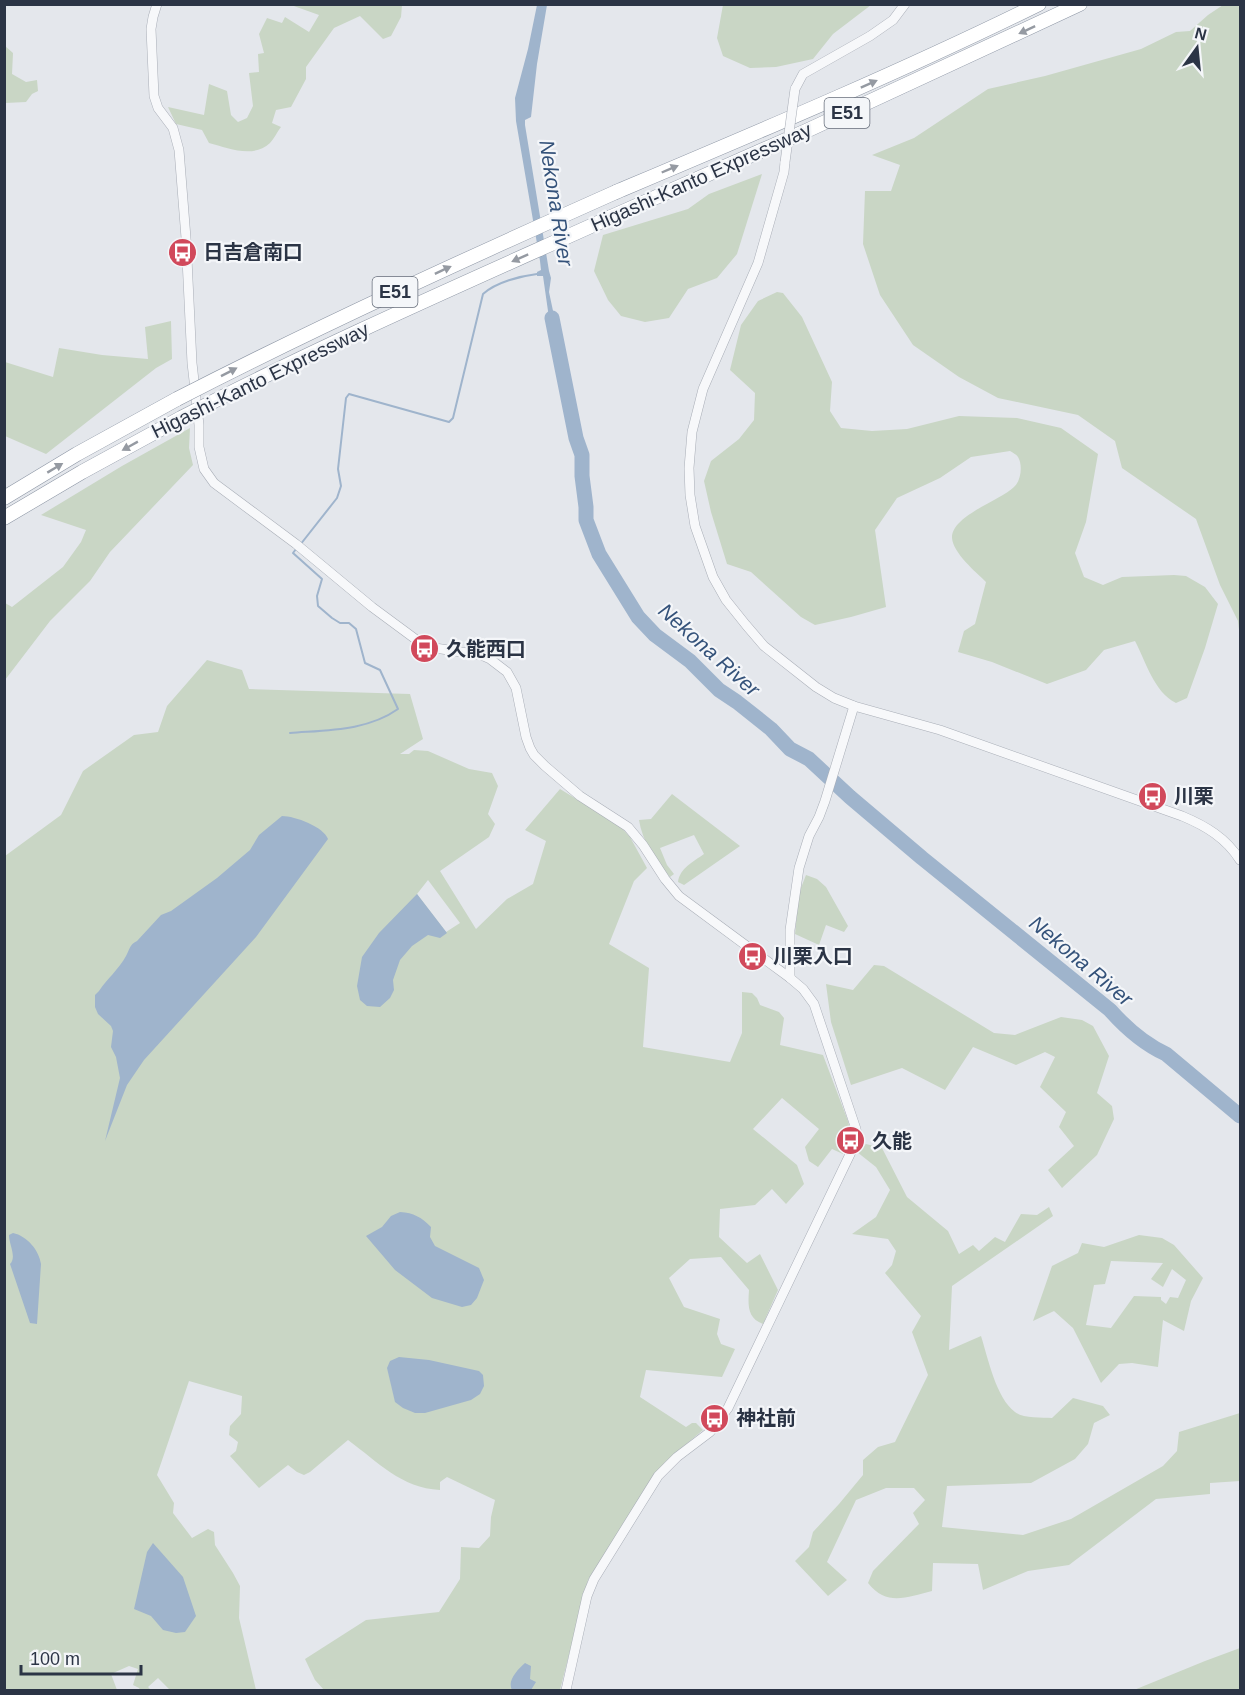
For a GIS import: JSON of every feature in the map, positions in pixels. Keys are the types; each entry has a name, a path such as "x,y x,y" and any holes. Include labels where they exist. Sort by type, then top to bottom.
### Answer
{"highway":[{"name":"Higashi-Kanto Expressway","path":"4,498 77,454 177,399 333,321 616,192 820,106 979,34 1039,4"},
{"name":"Higashi-Kanto Expressway","path":"4,518 181,418 331,343 806,131 1080,4"}],"street":[{"path":"157,4 151,28 154,96 158,108 173,128 179,150 192,363 200,458 204,470 214,483 418,641 435,648 480,655 490,659 507,672 516,688 530,748 545,766 580,796 628,827 643,845 664,879 679,896 803,989 814,1004 856,1129 857,1136 854,1146 728,1408 710,1432 677,1457 658,1476 594,1579 587,1596 566,1690"},
{"path":"905,4 893,20 870,36 803,74 795,89 784,172 758,263 703,389 692,432 689,468 690,495 695,526 713,577 726,600 764,646 816,687 834,698 854,706 940,730 1182,816 1215,833 1232,848 1240,860"},
{"path":"790,978 790,930 799,868 808,836 819,817 827,795 854,706"}],"green space":[{"path":"723,4 871,5 833,34 813,59 776,67 750,68 723,56 717,38"},
{"path":"291,5 402,5 401,17 391,36 383,39 360,16 334,28 306,67 306,79 291,107 276,110 272,123 281,127 263,148 240,151 209,143 202,130 176,124 168,107 204,115 209,84 227,91 231,115 238,122 247,118 253,106 249,73 259,72 258,54 264,53 259,34 267,18 282,23 285,17 309,32 319,15"},
{"path":"1223,5 1240,5 1240,639 1238,621 1220,585 1196,519 1122,468 1115,441 1078,415 998,398 959,377 913,345 880,295 863,244 865,191 891,191 900,165 872,155 914,138 988,89 1045,76 1141,49 1176,32 1190,31"},
{"path":"5,46 13,53 12,74 26,82 37,80 38,91 32,94 26,102 5,103"},
{"path":"762,174 737,254 717,278 688,289 669,318 645,322 621,316 608,300 594,271 603,235 688,209 709,194"},
{"path":"777,292 783,293 802,317 832,382 830,411 841,428 872,431 907,429 959,416 1017,418 1061,428 1098,454 1086,522 1075,553 1084,577 1103,585 1122,577 1186,576 1205,587 1218,604 1187,698 1176,703 1162,692 1151,676 1135,641 1104,650 1086,670 1047,684 992,662 958,652 964,631 975,624 986,582 956,550 952,538 954,530 968,516 1014,487 1020,477 1021,468 1020,460 1010,451 971,457 940,478 897,498 875,530 886,607 815,625 801,617 751,572 727,564 704,481 711,461 739,439 754,420 755,393 730,370 741,325 758,301"},
{"path":"171,321 172,359 156,368 46,454 5,436 5,362 53,377 59,348 148,359 145,327"},
{"path":"190,428 189,448 193,465 110,552 90,581 50,621 5,680 5,603 12,607 63,567 81,542 86,530 41,515"},
{"path":"207,660 242,670 249,689 410,694 423,739 400,754 409,754 414,750 428,751 469,769 492,773 498,786 488,814 495,824 489,837 440,871 476,929 507,899 533,884 546,841 525,830 560,789 619,825 630,837 647,868 634,881 609,944 649,968 643,1047 730,1062 742,1033 742,992 752,993 760,1005 779,1012 784,1018 780,1045 823,1055 850,1130 843,1154 832,1149 818,1167 809,1161 805,1147 819,1129 782,1098 753,1129 797,1165 804,1184 786,1204 772,1189 755,1205 720,1209 719,1237 747,1263 760,1254 778,1290 763,1324 751,1315 749,1290 721,1257 690,1259 669,1278 684,1307 720,1319 717,1334 721,1344 735,1349 722,1377 646,1370 640,1397 686,1427 696,1423 703,1430 665,1462 588,1580 560,1690 324,1690 315,1680 305,1659 366,1620 439,1612 460,1579 461,1547 479,1548 490,1536 495,1500 447,1477 440,1482 440,1490 413,1484 391,1472 348,1440 310,1472 304,1475 288,1465 259,1488 230,1456 236,1451 238,1442 229,1435 230,1426 241,1414 242,1396 189,1381 157,1475 174,1503 173,1513 192,1538 208,1529 214,1532 215,1545 240,1586 239,1618 256,1690 170,1690 158,1678 148,1687 151,1690 140,1690 133,1685 138,1669 129,1666 111,1674 117,1690 5,1690 5,856 61,815 83,771 134,735 158,732 167,706","holes":["428,880 460,923 446,932 417,894"]},
{"path":"672,794 740,846 684,885 678,882 681,873 704,854 694,835 660,848 667,865 674,874 670,877 650,850 639,820 651,819"},
{"path":"806,875 817,879 826,887 848,926 844,932 826,925 819,945 795,934 799,893"},
{"path":"874,965 884,966 994,1033 1015,1035 1061,1017 1082,1020 1093,1026 1109,1056 1097,1093 1112,1106 1114,1119 1097,1155 1062,1188 1048,1170 1074,1146 1059,1127 1066,1112 1040,1087 1055,1057 1045,1052 1016,1065 973,1047 945,1090 902,1068 851,1085 831,1022 826,984 853,990"},
{"path":"866,1144 882,1148 907,1197 948,1231 959,1254 973,1245 979,1251 995,1237 1005,1242 1021,1214 1037,1215 1049,1207 1053,1216 952,1286 949,1350 981,1336 998,1388 1008,1406 1019,1414 1028,1417 1052,1418 1073,1398 1103,1406 1110,1415 1094,1423 1088,1444 1075,1459 1031,1483 947,1486 942,1527 1023,1535 1071,1519 1163,1466 1177,1451 1179,1432 1240,1413 1240,1481 1210,1483 1210,1494 1156,1499 1069,1565 1028,1571 983,1590 978,1564 933,1563 932,1591 898,1598 882,1595 868,1583 873,1571 919,1524 913,1513 925,1500 914,1488 886,1488 856,1500 827,1562 847,1580 828,1596 795,1561 809,1547 813,1532 863,1475 863,1460 878,1447 895,1442 928,1375 912,1332 921,1316 885,1273 892,1265 896,1251 888,1239 852,1234 876,1217 890,1190 876,1167 857,1152"},
{"path":"1139,1235 1162,1238 1174,1245 1203,1278 1191,1301 1184,1331 1163,1320 1158,1367 1132,1363 1119,1364 1101,1383 1073,1328 1054,1311 1033,1321 1052,1266 1078,1253 1082,1243 1104,1247","holes":["1111,1261 1163,1263 1151,1279 1163,1287 1172,1269 1186,1280 1178,1298 1170,1297 1166,1304 1161,1297 1134,1296 1111,1328 1086,1325 1094,1285 1105,1284"]},
{"path":"1240,1648 1240,1690 1134,1690 1205,1661"}],"water":[{"path":"537,5 547,5 531,117 525,120 525,125 551,278 549,292 559,339 551,332 543,276 537,276 537,272 541,270 540,261 516,121 515,98"},
{"path":"282,816 308,823 321,830 328,839 256,937 144,1060 127,1085 105,1141 120,1078 116,1057 111,1047 113,1031 111,1026 98,1014 95,1007 95,995 120,965 131,946 161,915 171,911 217,878 250,850 259,835"},
{"path":"417,894 447,933 440,938 428,935 412,946 400,960 393,980 394,990 390,998 380,1007 367,1006 360,1000 357,986 362,957 379,933"},
{"path":"400,1212 417,1216 431,1227 430,1237 435,1246 479,1268 484,1280 477,1298 471,1305 462,1307 432,1298 395,1270 366,1236 382,1227 391,1216"},
{"path":"13,1233 27,1240 40,1259 37,1324 30,1323 10,1264 13,1254 9,1235"},
{"path":"399,1357 429,1360 479,1371 483,1375 484,1386 480,1394 471,1400 425,1413 415,1413 395,1402 387,1368 390,1361"},
{"path":"153,1543 183,1577 196,1616 185,1632 176,1633 163,1630 151,1616 134,1609 147,1552"},
{"path":"525,1663 531,1666 530,1679 536,1682 531,1690 512,1690 512,1679"}],"waterway":[{"path":"300,545 337,498 341,486 338,469 346,398 349,394 449,422 453,418 483,294 502,283 537,274"},
{"name":"Nekona River","path":"552,318 576,438 582,455 586,520 599,554 638,617 655,635 690,661 719,690 771,729 790,749 809,759 922,858 1110,1010 1136,1035 1166,1054 1240,1116"},
{"path":"290,733 360,725 373,722 398,709 380,670 365,663 356,629 349,623 340,623 318,606 317,596 322,579 293,553 296,549"}],"place":[{"name":"日吉倉南口","path":"182,252"},
{"name":"久能西口","path":"425,649"},
{"name":"川栗","path":"1153,796"},
{"name":"川栗入口","path":"752,956"},
{"name":"久能","path":"851,1141"},
{"name":"神社前","path":"715,1418"}]}
